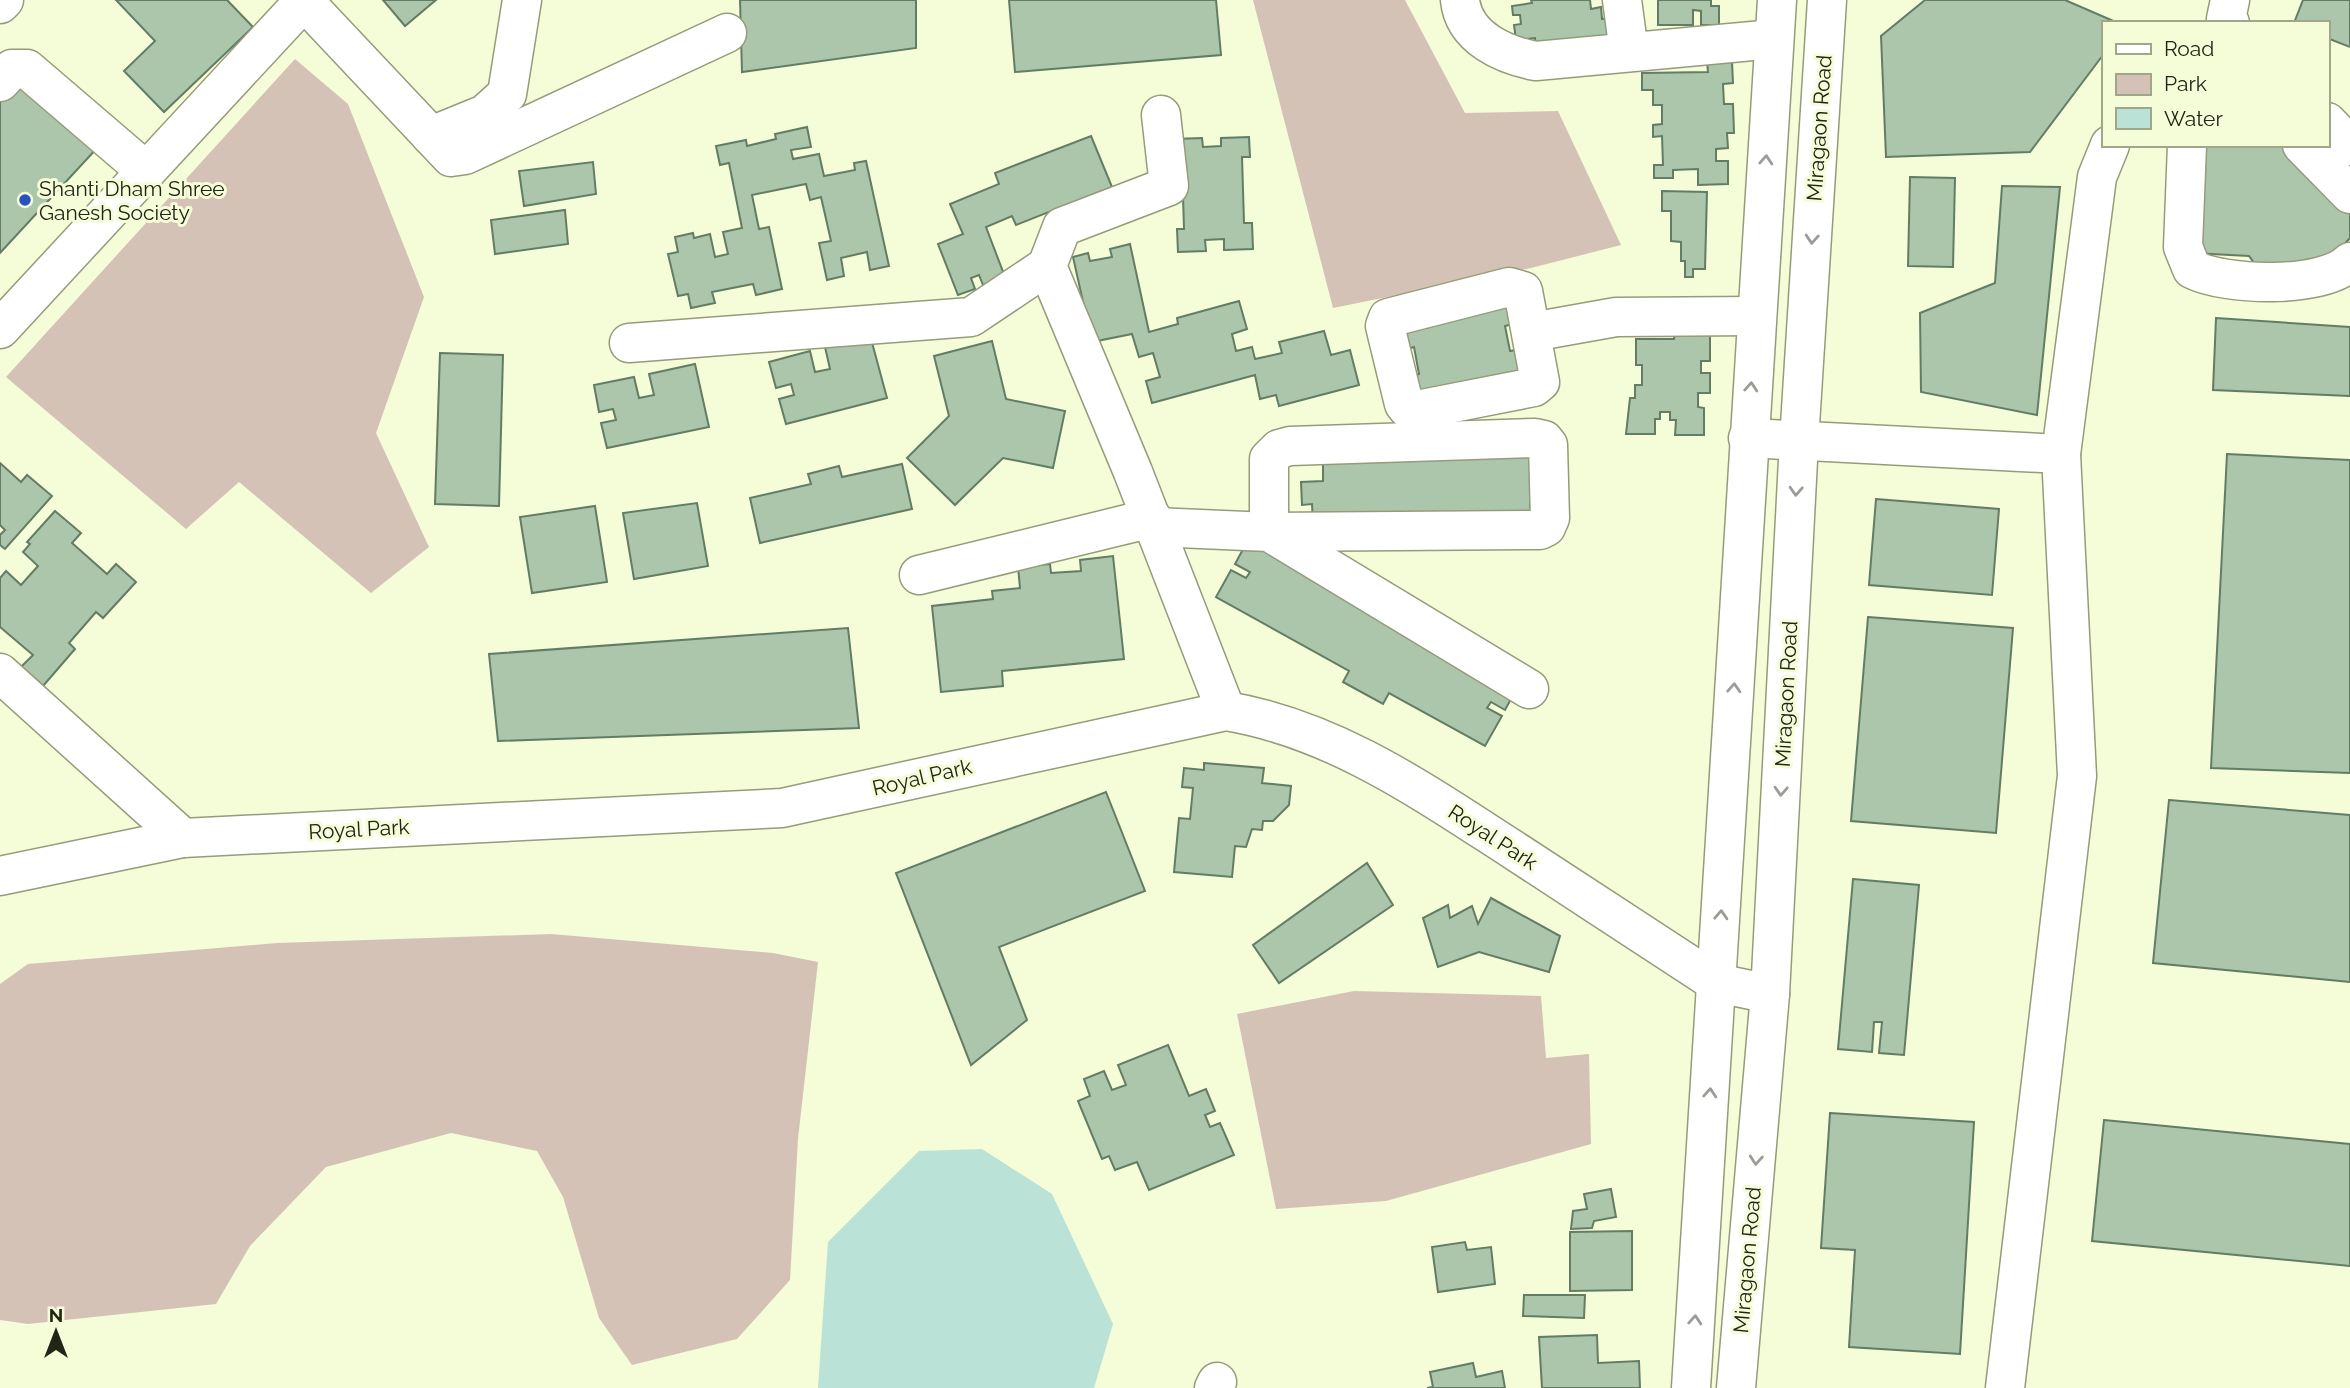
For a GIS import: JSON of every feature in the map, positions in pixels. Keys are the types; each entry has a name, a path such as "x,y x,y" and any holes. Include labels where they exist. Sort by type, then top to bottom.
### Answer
{"street":[{"path":"0,4 4,0"},
{"path":"431,136 485,114 508,94 522,0"},
{"path":"1460,0 1470,25 1488,43 1510,56 1536,61 1774,40"},
{"path":"1622,0 1629,52"},
{"path":"1691,1388 1777,0"},
{"name":"Miragaon Road","path":"1736,1388 1770,994 1799,441 1827,0"},
{"path":"0,329 304,1 451,157 465,155 727,33"},
{"path":"0,82 12,69 27,69 146,172"},
{"path":"629,344 971,317 1047,266 1062,227 1169,186 1161,115"},
{"path":"2329,124 2350,146"},
{"path":"2005,1388 2077,776 2061,454 2097,177 2109,147"},
{"path":"2188,147 2183,247 2192,269 2208,278 2266,282 2335,274 2350,262"},
{"path":"2304,147 2350,194"},
{"path":"1047,266 1153,523 1226,711"},
{"path":"1532,332 1616,317 1756,316"},
{"path":"919,575 1153,523 1269,532 1540,530 1546,527 1550,518 1548,444 1535,438 1290,446 1279,449 1269,459 1269,532"},
{"path":"1748,438 2061,454"},
{"path":"1269,532 1529,689"},
{"path":"0,673 183,838"},
{"name":"Royal Park","path":"0,876 183,838 782,808 1226,711 1270,718 1339,745 1412,784 1717,983 1770,994"}],"green space":[{"path":"1253,0 1405,0 1465,113 1558,111 1621,245 1531,268 1333,308"},
{"path":"295,59 348,104 424,297 376,433 429,547 371,593 239,482 186,529 6,377"},
{"path":"551,934 773,953 818,962 798,1139 790,1280 737,1339 632,1365 599,1318 563,1197 537,1151 451,1133 326,1167 250,1246 216,1304 28,1324 0,1320 0,984 28,964 277,943"},
{"path":"1354,991 1541,996 1546,1058 1589,1054 1591,1144 1386,1201 1276,1209 1237,1014"}],"water":[{"path":"982,1149 1052,1194 1113,1324 1094,1388 818,1388 828,1242 919,1151"}],"building":[{"path":"116,0 227,0 253,27 164,112 124,71 155,41"},
{"path":"383,0 436,0 405,26"},
{"path":"740,0 916,0 916,48 742,72"},
{"path":"1009,0 1216,0 1221,55 1015,72"},
{"path":"1531,0 1590,0 1591,9 1601,7 1602,19 1613,17 1616,41 1536,51 1535,38 1516,40 1514,25 1521,24 1520,15 1513,15 1512,6 1532,3"},
{"path":"1658,0 1711,0 1711,6 1719,6 1719,25 1701,25 1701,11 1693,10 1693,25 1658,25"},
{"path":"1925,0 2065,0 2113,21 2102,21 2102,56 2030,152 1886,157 1881,36"},
{"path":"2303,0 2350,0 2350,47 2329,39 2329,21 2295,21"},
{"path":"1707,62 1732,62 1733,83 1723,84 1724,104 1733,104 1734,133 1727,133 1728,148 1716,149 1716,161 1728,161 1728,184 1698,185 1698,169 1673,170 1673,178 1654,178 1654,165 1663,165 1662,136 1653,137 1653,125 1662,124 1662,105 1653,105 1653,90 1642,90 1642,73 1708,72"},
{"name":"Shanti Dham Shree Ganesh Society","path":"19,77 98,147 0,253 0,97"},
{"path":"807,127 811,147 791,150 793,159 819,154 824,176 855,170 854,163 866,161 889,266 870,270 867,252 841,258 844,276 827,280 819,243 831,241 821,197 810,200 806,184 752,195 759,229 769,227 782,289 756,295 753,284 712,292 715,303 691,308 688,294 678,296 668,254 678,252 675,237 693,233 694,238 710,234 715,257 728,254 723,232 742,228 729,163 720,165 716,146 746,140 747,146 776,139 775,134"},
{"path":"1091,136 1112,187 1016,225 1012,216 986,227 1005,277 983,285 979,275 971,278 975,289 958,295 938,244 963,234 950,204 999,184 995,173"},
{"path":"1249,137 1250,157 1242,157 1244,223 1252,223 1253,249 1224,250 1224,239 1205,240 1206,251 1178,252 1177,229 1184,229 1182,163 1174,139 1202,138 1203,147 1221,146 1221,138"},
{"path":"2197,147 2292,147 2350,205 2350,238 2341,248 2347,253 2265,278 2249,256 2192,253"},
{"path":"593,162 596,194 524,206 519,171"},
{"path":"1910,177 1955,178 1953,267 1908,266"},
{"path":"2002,186 2060,187 2037,415 1921,392 1920,313 1995,283"},
{"path":"1662,191 1707,192 1705,269 1693,269 1693,277 1685,277 1685,261 1681,261 1681,242 1671,241 1671,211 1662,211"},
{"path":"565,210 568,244 495,254 491,220"},
{"path":"1130,244 1149,332 1178,324 1177,318 1239,301 1247,329 1232,334 1236,351 1252,347 1255,359 1282,353 1279,342 1324,331 1331,355 1350,350 1359,385 1279,406 1276,395 1260,399 1255,375 1152,403 1146,381 1160,377 1153,353 1139,357 1132,334 1092,342 1073,257 1088,253 1090,261 1112,257 1110,249"},
{"path":"1511,296 1518,323 1505,326 1510,351 1522,349 1529,376 1414,403 1408,377 1419,374 1414,347 1403,350 1397,323"},
{"path":"2216,318 2350,327 2350,396 2213,390"},
{"path":"1675,330 1710,331 1710,361 1701,361 1701,373 1710,373 1710,393 1698,393 1698,407 1704,408 1704,435 1675,435 1676,420 1670,420 1670,412 1660,412 1660,419 1655,419 1655,434 1626,434 1630,398 1635,398 1635,385 1642,385 1642,365 1636,365 1636,339 1674,339"},
{"path":"870,335 887,398 786,424 779,399 794,395 791,384 776,388 769,362 810,351 815,372 830,369 825,347"},
{"path":"992,341 1006,399 1065,411 1053,468 1003,458 955,505 907,458 949,416 934,356"},
{"path":"440,353 503,355 499,506 435,504"},
{"path":"695,364 709,427 607,448 601,423 616,420 613,409 599,412 594,385 634,377 639,398 654,395 649,374"},
{"path":"1536,444 1530,471 1530,507 1537,507 1537,522 1313,525 1312,504 1302,505 1301,482 1323,481 1323,459"},
{"path":"2227,454 2350,460 2350,773 2211,768"},
{"path":"0,463 21,482 27,475 52,496 5,549 0,545 0,535 5,530 0,525"},
{"path":"902,464 912,509 760,543 750,498 811,484 808,474 839,466 842,477"},
{"path":"1876,499 1999,509 1992,595 1869,585"},
{"path":"697,503 708,566 634,579 623,513"},
{"path":"595,506 607,582 532,593 520,517"},
{"path":"55,511 81,533 72,543 107,574 116,564 136,582 103,618 96,612 69,643 75,649 43,686 21,667 33,655 0,627 0,578 6,571 21,585 38,566 23,552 30,544 27,542"},
{"path":"1248,540 1517,688 1505,710 1491,702 1487,708 1502,716 1485,746 1389,693 1383,704 1343,682 1349,671 1216,597 1231,570 1246,578 1250,572 1235,564"},
{"path":"1113,556 1124,659 1002,671 1003,686 941,692 932,606 993,599 992,591 1020,588 1018,567 1050,564 1051,573 1081,571 1080,560"},
{"path":"1868,617 2013,628 1996,833 1851,821"},
{"path":"848,628 859,728 498,741 489,654"},
{"path":"1204,763 1264,768 1262,783 1291,786 1289,805 1273,821 1263,821 1262,830 1252,829 1246,847 1235,846 1232,877 1174,872 1179,818 1190,819 1193,788 1182,787 1184,768 1204,770"},
{"path":"1106,792 1145,891 999,947 1027,1020 971,1065 896,873"},
{"path":"2169,800 2350,815 2350,982 2153,963"},
{"path":"1367,863 1393,905 1279,983 1253,945"},
{"path":"1853,879 1919,885 1904,1055 1879,1053 1882,1022 1874,1022 1872,1052 1838,1049"},
{"path":"1491,898 1560,936 1549,972 1479,952 1438,967 1423,918 1448,905 1450,918 1472,906 1478,924"},
{"path":"1168,1045 1189,1096 1206,1089 1215,1111 1205,1115 1210,1127 1220,1123 1234,1155 1149,1190 1137,1162 1115,1170 1109,1156 1102,1159 1078,1101 1090,1096 1084,1079 1104,1071 1112,1090 1126,1085 1118,1065"},
{"path":"1830,1113 1974,1122 1960,1354 1849,1347 1855,1250 1821,1248"},
{"path":"2104,1120 2350,1144 2350,1266 2092,1241"},
{"path":"1611,1189 1616,1217 1594,1221 1592,1228 1571,1229 1573,1211 1587,1209 1584,1194"},
{"path":"1632,1231 1632,1290 1570,1291 1570,1232"},
{"path":"1465,1242 1467,1250 1491,1247 1495,1284 1438,1292 1432,1247"},
{"path":"1524,1295 1585,1295 1584,1318 1523,1316"},
{"path":"1597,1335 1598,1363 1639,1361 1640,1388 1542,1388 1539,1337"},
{"path":"1473,1363 1476,1377 1502,1371 1505,1388 1427,1388 1433,1387 1430,1372"}],"place":[{"name":"Shanti Dham Shree Ganesh Society","path":"25,200"}]}
